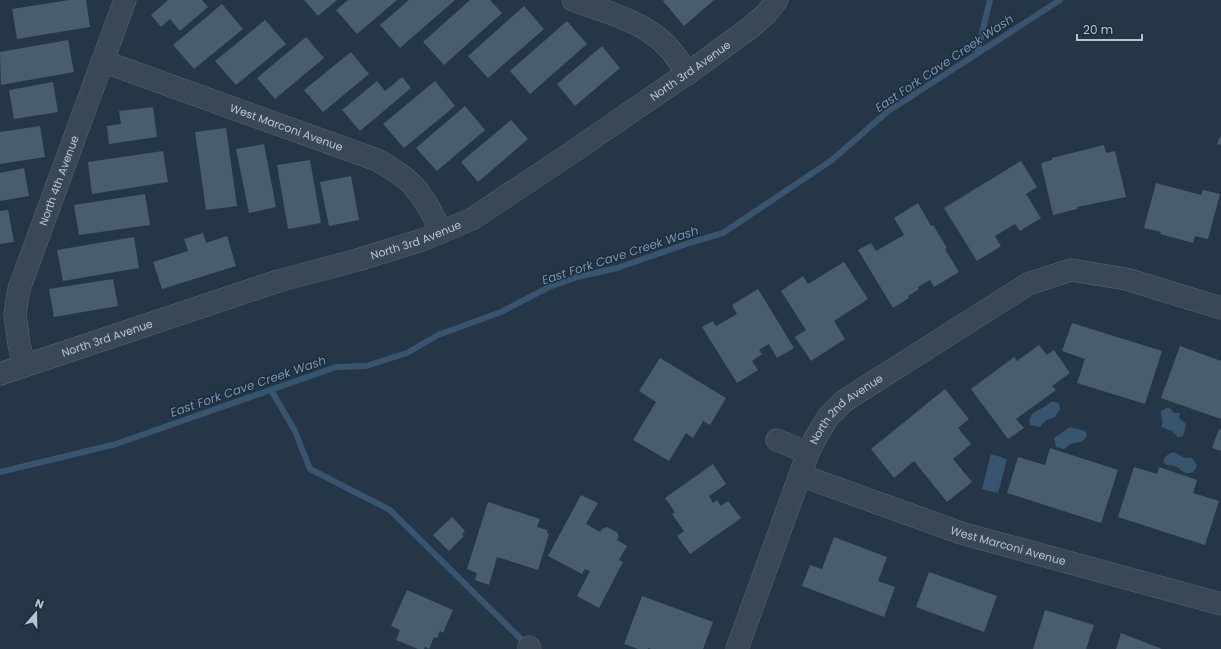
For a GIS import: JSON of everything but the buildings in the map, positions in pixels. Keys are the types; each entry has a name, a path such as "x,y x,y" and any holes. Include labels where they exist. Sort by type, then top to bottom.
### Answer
{"street":[{"name":"North 4th Avenue","path":"25,364 19,345 15,314 19,289 125,0"},
{"path":"572,0 629,20 648,30 667,46 688,74"},
{"name":"North 3rd Avenue","path":"0,374 25,364 278,282 422,240 472,219 688,74 751,27 766,14 777,0"},
{"name":"West Marconi Avenue","path":"102,61 377,160 399,173 417,190 442,232"},
{"name":"North 2nd Avenue","path":"737,649 808,453 828,416 844,401 1028,284 1071,270 1126,279 1221,308"},
{"path":"777,440 808,453"},
{"name":"West Marconi Avenue","path":"800,475 961,533 1221,604"}],"water":[{"path":"1051,402 1059,404 1060,409 1055,417 1046,420 1040,427 1030,425 1029,422 1032,414"},
{"path":"1170,408 1174,413 1180,413 1179,418 1186,425 1182,437 1178,437 1172,431 1161,427 1161,411"},
{"path":"1070,427 1085,431 1087,434 1084,440 1068,445 1064,449 1056,447 1054,438"},
{"path":"1174,452 1185,458 1189,457 1192,459 1197,466 1195,470 1191,473 1187,473 1176,466 1167,465 1164,461 1165,457"},
{"path":"991,454 1007,459 998,493 982,489"}],"waterway":[{"path":"977,54 990,0"},
{"name":"East Fork Cave Creek Wash","path":"0,472 116,444 336,367 366,366 407,353 438,335 501,312 549,287 577,277 617,268 723,233 832,160 887,112 1060,0"},
{"path":"271,390 295,431 310,469 390,510 527,645"}]}
